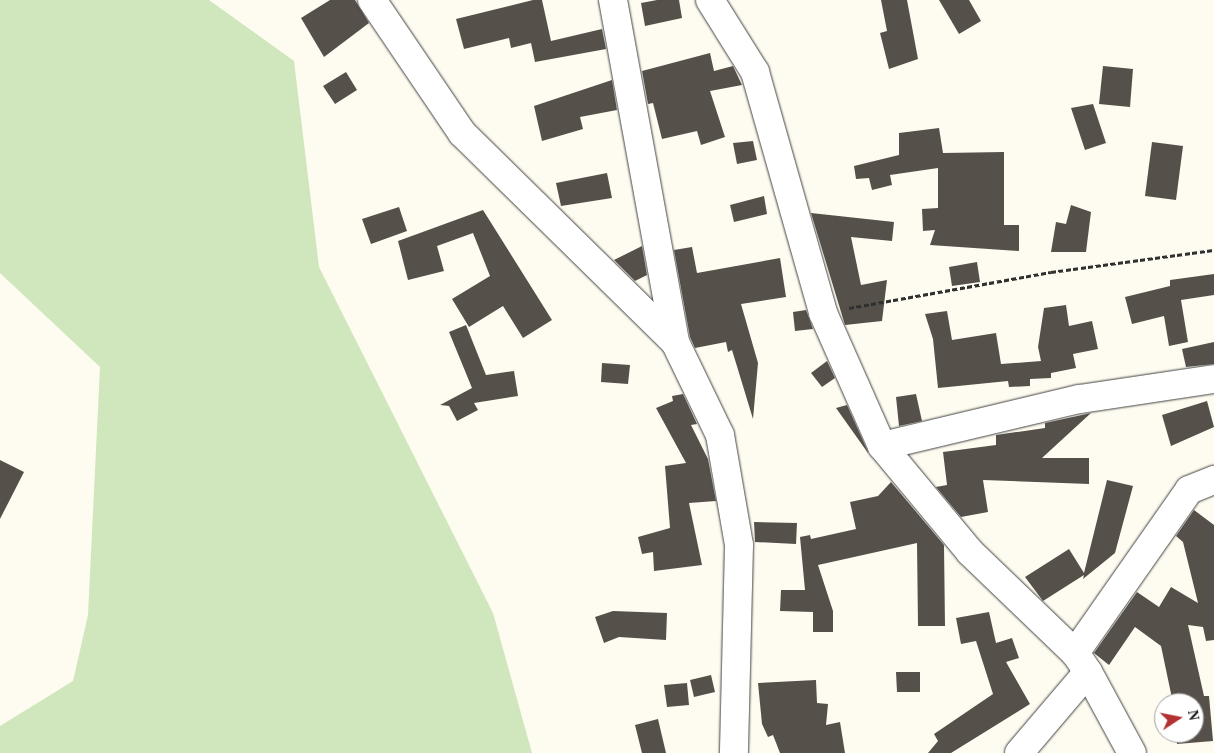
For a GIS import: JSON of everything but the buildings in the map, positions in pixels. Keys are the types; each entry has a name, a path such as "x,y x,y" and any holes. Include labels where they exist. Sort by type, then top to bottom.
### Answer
{"street":[{"path":"372,0 462,133 675,342"},
{"path":"613,0 675,342 720,435 739,545 734,753"},
{"path":"710,0 755,72 823,313 882,446 970,552 1081,662 1132,753"},
{"path":"882,446 1080,399 1214,378"},
{"path":"1019,753 1081,662 1189,490 1214,480"}],"path":[{"path":"823,313 1051,272 1214,250"}],"green space":[{"path":"0,0 209,0 294,61 319,267 493,613 532,753 0,753 0,726 73,681 88,615 100,367 0,273"}]}
